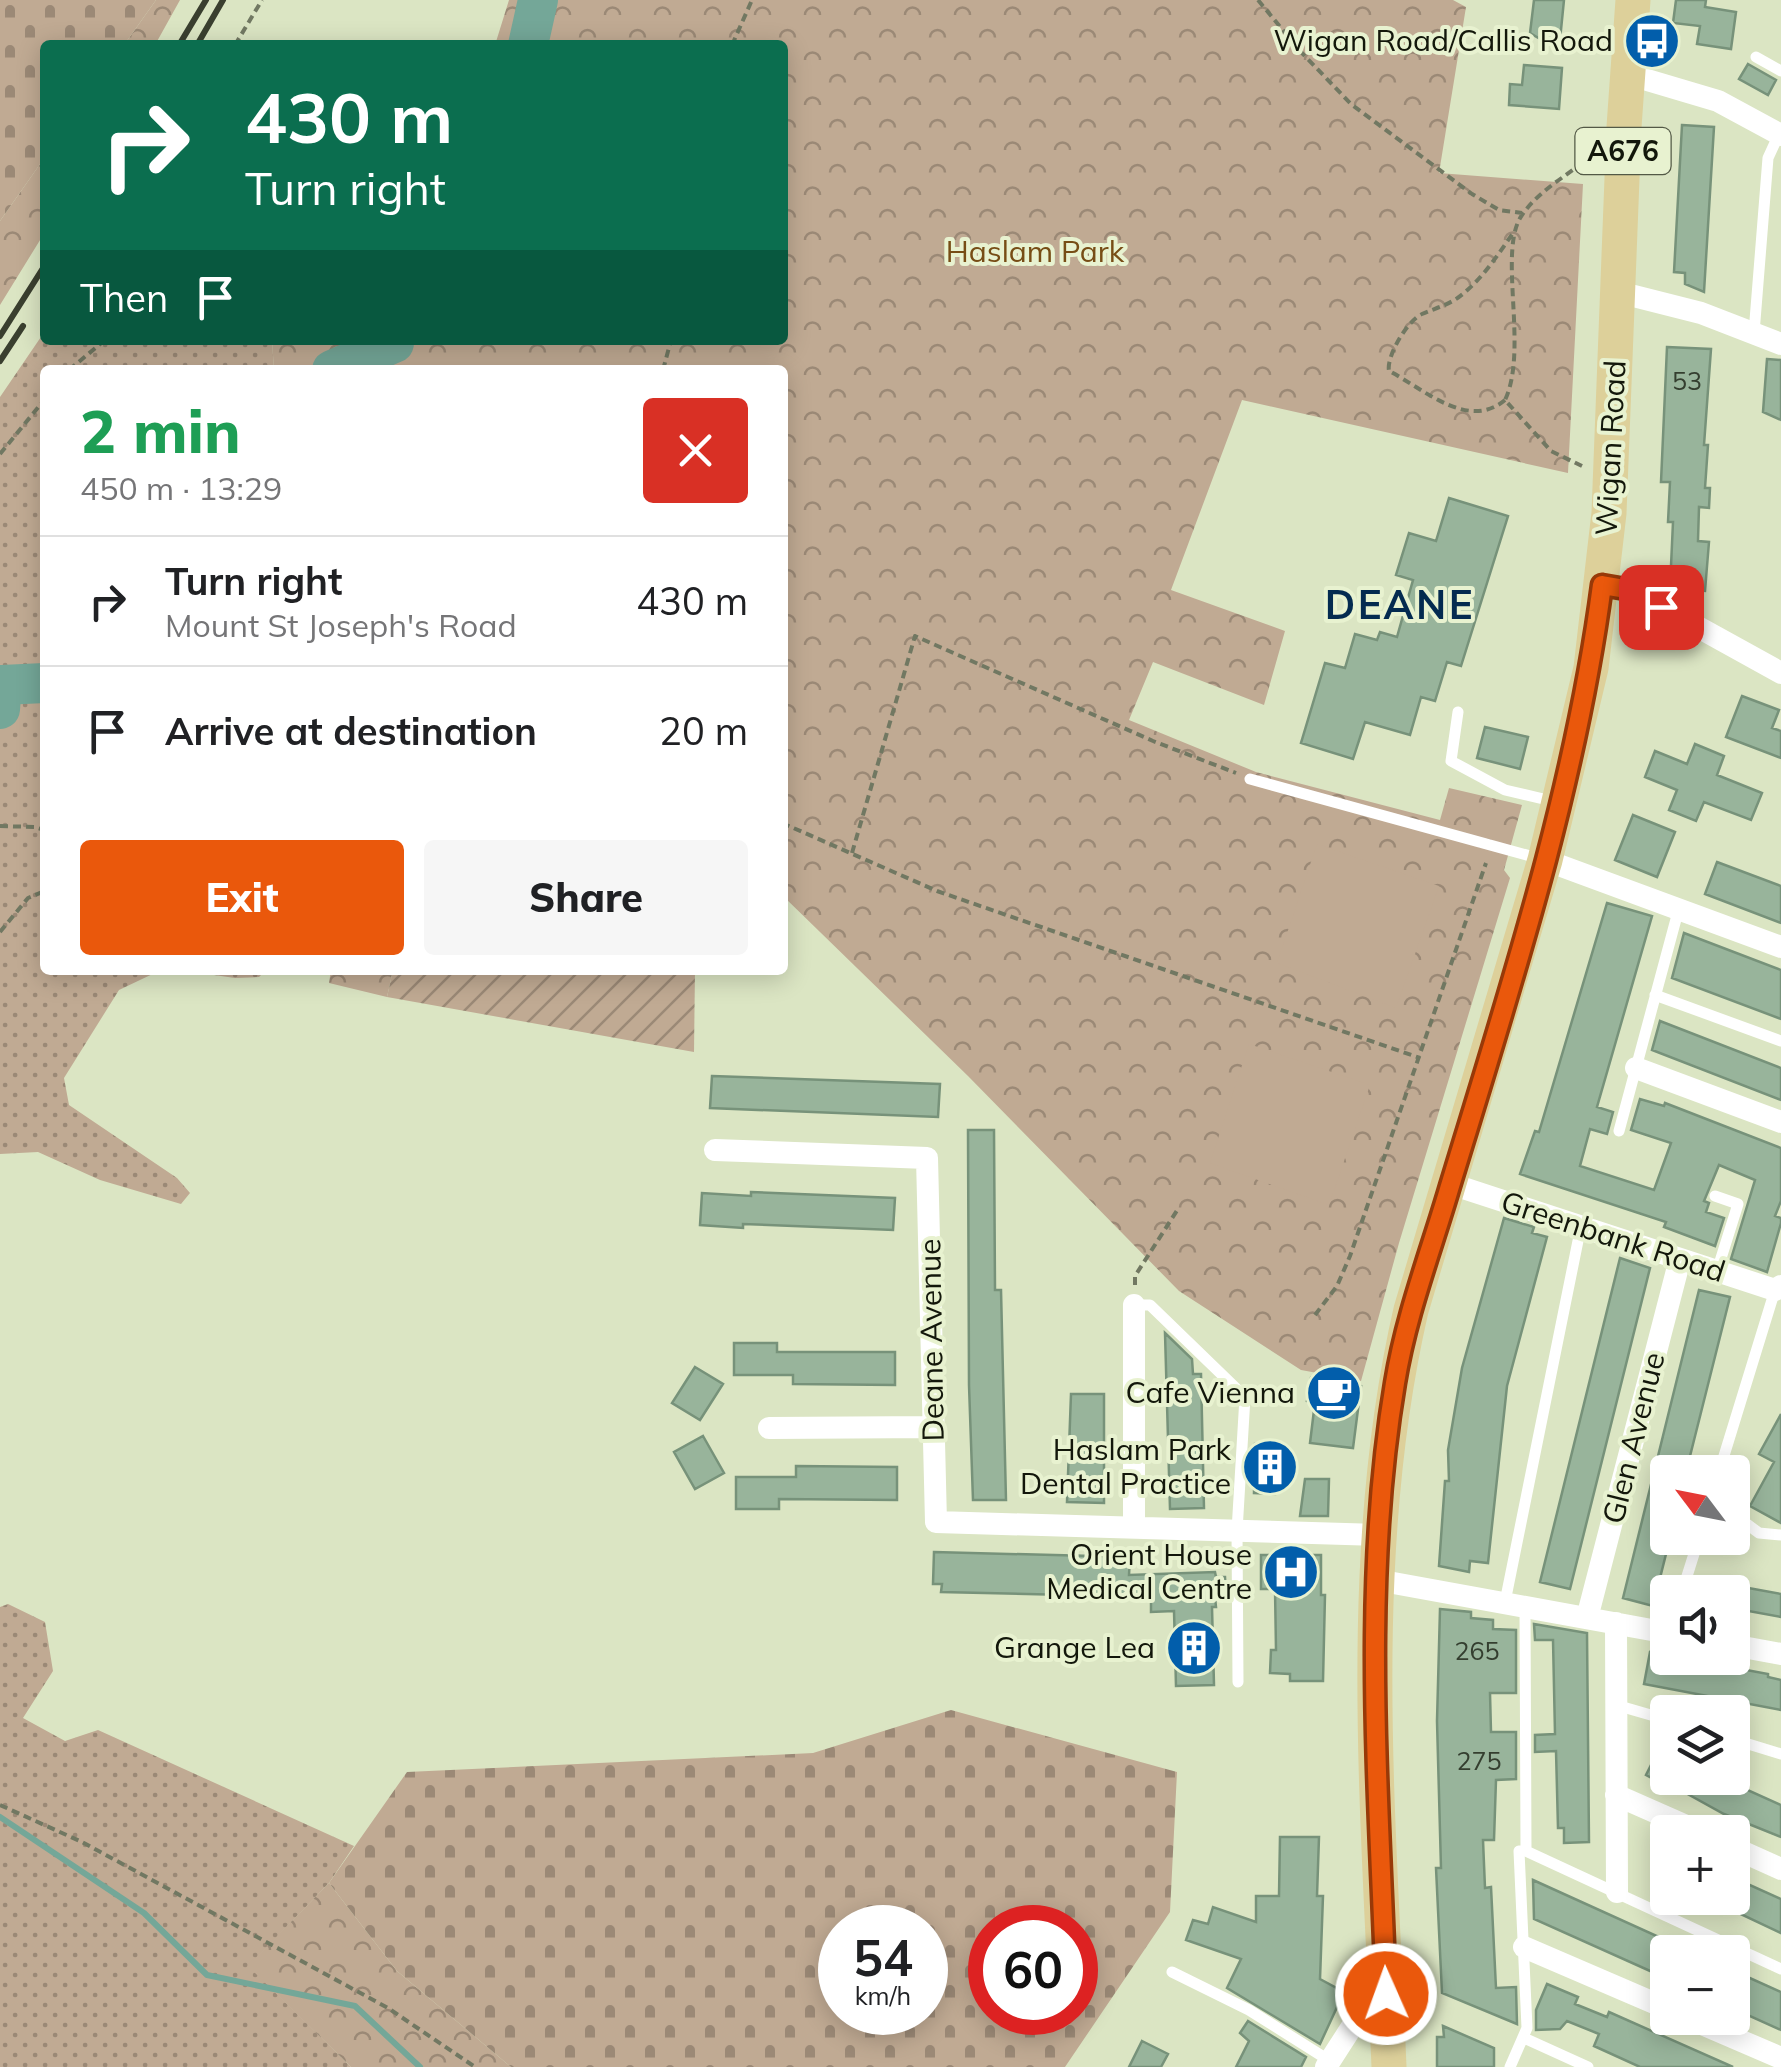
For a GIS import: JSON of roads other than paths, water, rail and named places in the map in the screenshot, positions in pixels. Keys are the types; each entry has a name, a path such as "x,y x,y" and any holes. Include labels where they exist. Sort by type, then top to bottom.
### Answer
{"main road":[{"name":"Wigan Road","path":"1389,2067 1379,1821 1377,1580 1382,1476 1395,1380 1412,1310 1545,860 1591,668 1610,477 1632,0"}],"street":[{"path":"1627,74 1718,101 1780,135"},
{"path":"1618,292 1701,313 1781,344"},
{"path":"1602,585 1631,590 1781,673"},
{"path":"1545,860 1781,946"},
{"path":"1636,1068 1781,1122"},
{"name":"Deane Avenue","path":"715,1150 927,1158 936,1522 1134,1527"},
{"name":"Greenbank Road","path":"1451,1184 1778,1288"},
{"name":"Glen Avenue","path":"1587,1618 1680,1259"},
{"path":"1134,1305 1134,1527 1379,1535"},
{"path":"769,1428 934,1427"},
{"path":"1377,1580 1650,1630"},
{"path":"1616,1623 1617,1892"},
{"path":"1750,1648 1781,1654"},
{"path":"1616,1795 1661,1815"},
{"path":"1750,1855 1781,1869"},
{"path":"1524,1947 1650,2001"},
{"path":"1328,2064 1353,2026 1386,1994"},
{"path":"1724,2035 1780,2062"}],"lane":[{"path":"1756,57 1781,72"},
{"path":"1754,333 1768,158 1780,135"},
{"path":"1458,712 1451,762 1504,790 1560,804"},
{"path":"1250,779 1545,860"},
{"path":"1618,1131 1679,907"},
{"path":"1656,995 1781,1041"},
{"path":"1715,1196 1738,1204 1717,1270"},
{"path":"1510,2067 1527,2028 1515,1604 1581,1226"},
{"path":"1724,1455 1778,1288"},
{"path":"1134,1305 1150,1305 1244,1398 1237,1531 1238,1682"},
{"path":"1750,1527 1759,1534 1781,1534"},
{"path":"1616,1705 1650,1715"},
{"path":"1750,1745 1781,1754"},
{"path":"1523,1851 1781,1969"},
{"path":"1172,1972 1249,2010 1328,2064"},
{"path":"1524,2038 1588,2067"}],"waterway":[{"path":"529,40 538,0"},
{"path":"343,365 389,345"},
{"path":"0,709 2,685 40,683"},
{"path":"0,1817 144,1913 207,1975 355,2006 420,2067"}],"railway":[{"path":"182,40 206,0"},
{"path":"200,40 223,0"},
{"path":"0,336 40,273"},
{"path":"0,361 23,326"}],"place":[{"name":"Wigan Road/Callis Road","path":"1652,41"},
{"name":"Cafe Vienna","path":"1334,1393"},
{"name":"Haslam Park Dental Practice","path":"1270,1467"},
{"name":"Orient House Medical Centre","path":"1291,1572"},
{"name":"Grange Lea","path":"1194,1648"}],"district":[{"name":"DEANE","path":"1400,605"}],"park label":[{"name":"Haslam Park","path":"1035,252"}]}
